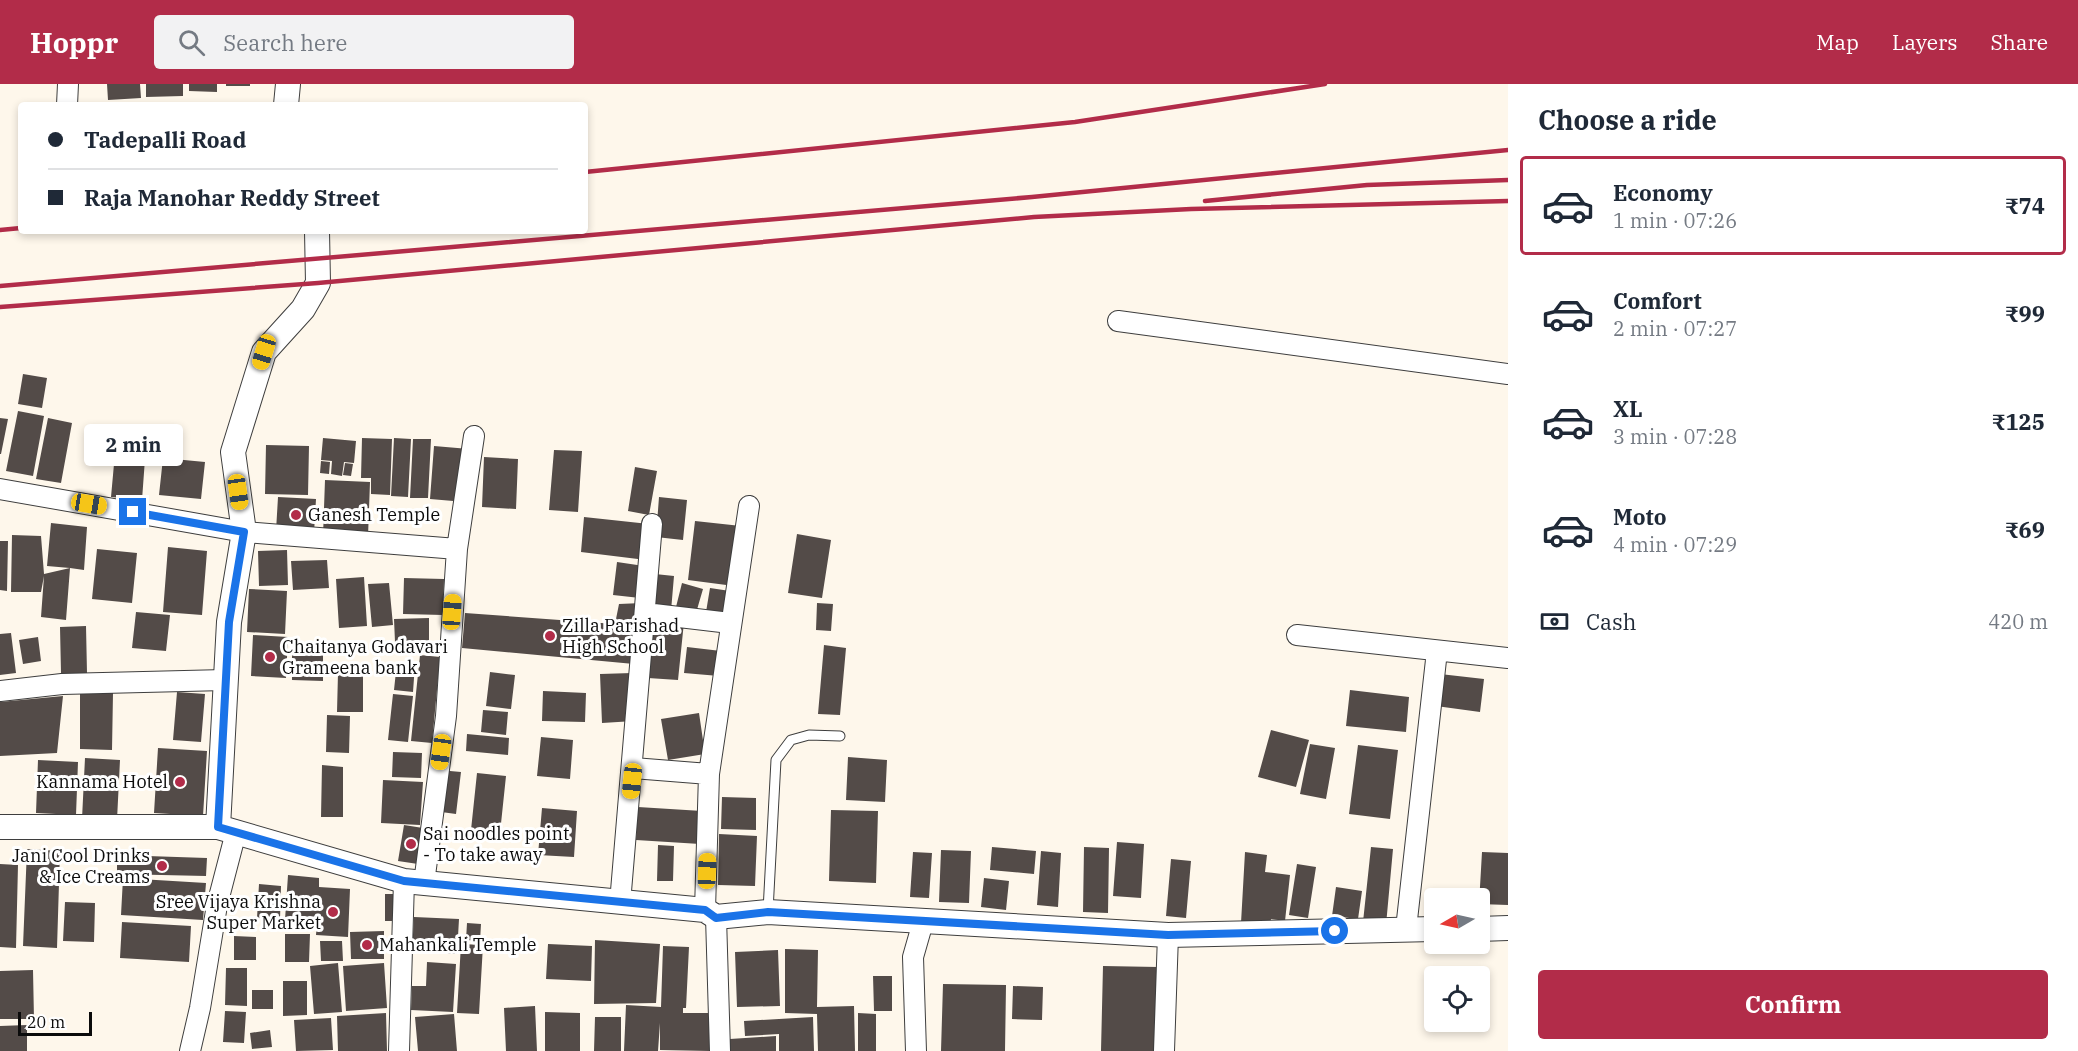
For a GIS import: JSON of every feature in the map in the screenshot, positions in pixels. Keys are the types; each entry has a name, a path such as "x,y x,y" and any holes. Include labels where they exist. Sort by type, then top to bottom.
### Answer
{"street":[{"path":"67,102 68,84"},
{"path":"286,102 288,84"},
{"path":"190,1051 200,1008 227,829 225,680 229,622 244,532 233,452 264,352 303,309 318,283 317,234"},
{"path":"1118,321 1508,374"},
{"path":"399,1051 414,882 446,716 457,549 474,436"},
{"path":"0,489 244,532 457,549"},
{"path":"720,1051 711,914 709,774 720,713 730,623 749,506"},
{"path":"620,903 652,524"},
{"path":"645,613 730,623"},
{"path":"1297,635 1508,658"},
{"path":"1406,929 1437,651"},
{"path":"0,691 62,684 225,680"},
{"path":"633,768 709,774"},
{"path":"0,827 227,829 414,882 711,914 768,912 1168,935 1424,929"},
{"path":"916,1051 913,957 922,922"},
{"path":"1490,928 1508,928"},
{"path":"1164,1051 1168,935"}],"lane":[{"path":"768,912 776,760 790,740 809,735 840,736"}],"building":[{"path":"107,84 140,84 141,98 108,100"},
{"path":"146,84 183,84 183,96 146,97"},
{"path":"189,84 217,84 217,92 189,91"},
{"path":"226,84 250,84 250,86 226,86"},
{"path":"23,374 47,378 42,408 18,404"},
{"path":"18,411 44,416 33,476 6,471"},
{"path":"0,418 8,419 1,454 0,454"},
{"path":"48,418 72,423 61,483 36,479"},
{"path":"323,438 356,441 354,463 344,462 342,476 331,474 332,461 321,460"},
{"path":"362,438 392,439 390,495 371,494 371,478 361,478"},
{"path":"394,438 411,439 408,497 391,496"},
{"path":"413,439 431,439 428,498 410,498"},
{"path":"116,442 146,445 142,500 111,497"},
{"path":"266,445 309,446 308,495 265,494"},
{"path":"434,446 469,449 465,502 430,499"},
{"path":"554,450 582,451 578,512 549,510"},
{"path":"484,457 518,459 516,509 482,507"},
{"path":"163,458 205,462 201,499 159,495"},
{"path":"321,461 330,462 329,474 320,473"},
{"path":"345,463 353,464 351,476 343,475"},
{"path":"635,467 657,471 649,515 628,511"},
{"path":"325,480 370,482 368,537 323,536"},
{"name":"Ganesh Temple","path":"278,497 316,499 314,533 276,531"},
{"path":"659,497 687,500 683,540 656,537"},
{"path":"584,517 649,524 646,560 581,552"},
{"path":"695,521 741,526 734,586 688,580"},
{"path":"51,523 87,527 84,570 47,566"},
{"path":"797,534 831,540 822,598 788,593"},
{"path":"12,535 41,536 44,574 70,568 66,620 41,617 44,576 41,592 11,592"},
{"path":"0,541 8,541 7,591 0,590"},
{"path":"168,547 207,551 202,615 163,612"},
{"path":"97,549 137,553 132,603 92,599"},
{"path":"287,550 288,585 259,586 258,551"},
{"path":"327,560 329,588 293,590 291,561"},
{"path":"617,562 644,566 640,598 613,595"},
{"path":"655,574 674,576 671,611 652,610"},
{"path":"364,577 367,626 339,628 336,579"},
{"path":"404,578 444,579 443,615 403,614"},
{"path":"389,583 393,625 372,627 368,584"},
{"path":"682,583 703,589 696,613 676,607"},
{"path":"710,588 730,591 726,616 706,612"},
{"path":"249,589 287,591 285,634 247,632"},
{"name":"Zilla Parishad High School","path":"642,603 634,664 462,648 465,613 615,624 619,604"},
{"path":"817,603 833,604 831,631 816,630"},
{"path":"136,612 170,615 166,651 132,648"},
{"path":"429,618 429,642 395,642 394,619"},
{"path":"654,619 684,622 678,680 648,678"},
{"path":"86,626 87,673 61,673 60,627"},
{"path":"11,633 16,673 0,675 0,634"},
{"name":"Chaitanya Godavari Grameena bank","path":"253,635 288,637 286,678 251,676"},
{"path":"38,637 41,661 23,664 19,640"},
{"path":"824,645 846,648 840,715 818,714"},
{"path":"292,646 323,647 323,681 292,680"},
{"path":"687,647 721,651 719,676 684,673"},
{"path":"420,655 440,657 432,743 411,741"},
{"path":"397,662 415,664 413,692 394,690"},
{"path":"490,672 515,675 511,709 486,706"},
{"path":"338,673 363,673 363,712 337,712"},
{"path":"632,673 634,721 602,723 600,674"},
{"path":"1440,674 1484,679 1480,712 1436,706"},
{"path":"1350,690 1409,697 1406,732 1346,726"},
{"path":"543,691 586,693 585,722 542,721"},
{"path":"177,692 205,694 201,742 173,740"},
{"path":"80,693 113,693 112,750 80,749"},
{"path":"393,694 413,696 408,742 388,740"},
{"path":"63,696 57,753 0,756 0,702"},
{"path":"483,710 508,712 506,735 481,732"},
{"path":"699,713 705,754 668,760 661,719"},
{"path":"327,715 350,716 349,753 326,752"},
{"path":"1271,730 1309,740 1296,787 1258,777"},
{"path":"467,734 509,738 508,755 466,751"},
{"path":"541,737 573,740 570,779 537,776"},
{"path":"1310,744 1335,748 1326,799 1300,794"},
{"path":"1358,745 1398,750 1390,819 1349,814"},
{"name":"Kannama Hotel","path":"158,748 207,751 203,816 154,813"},
{"path":"393,752 422,753 421,778 392,777"},
{"path":"848,757 887,760 885,802 846,800"},
{"path":"85,758 120,760 117,820 82,819"},
{"path":"38,760 78,762 76,815 36,813"},
{"path":"322,765 343,767 343,817 321,817"},
{"path":"439,770 461,772 456,814 434,811"},
{"path":"477,773 506,776 500,833 471,830"},
{"path":"383,780 423,782 420,825 381,823"},
{"path":"722,797 756,798 756,830 721,829"},
{"path":"638,807 702,811 700,844 636,840"},
{"path":"542,808 577,811 574,857 538,855"},
{"path":"831,810 878,811 876,883 829,881"},
{"name":"Sai noodles point - To take away","path":"404,825 423,828 418,864 398,861"},
{"path":"719,834 757,836 755,886 718,885"},
{"path":"1117,842 1144,844 1141,898 1113,896"},
{"path":"658,845 674,846 673,881 657,881"},
{"path":"992,847 1036,851 1034,874 990,870"},
{"path":"1084,847 1109,848 1108,913 1083,912"},
{"path":"1371,847 1393,849 1386,925 1363,922"},
{"path":"27,849 60,851 57,948 23,946"},
{"path":"941,850 971,851 969,903 939,902"},
{"path":"1041,851 1061,853 1058,907 1037,905"},
{"path":"913,852 932,853 929,898 910,897"},
{"path":"1245,852 1267,855 1265,872 1290,875 1285,921 1271,919 1270,926 1241,923"},
{"path":"1482,852 1508,853 1508,905 1490,904 1490,888 1480,888"},
{"name":"Jani Cool Drinks & Ice Creams","path":"117,855 207,858 206,876 117,874"},
{"path":"1171,859 1191,861 1186,918 1166,916"},
{"path":"0,864 18,865 16,948 0,947"},
{"path":"1297,864 1316,867 1308,918 1289,915"},
{"path":"288,875 319,878 319,887 350,889 348,937 316,935 317,922 285,920"},
{"path":"123,878 206,883 203,920 121,915"},
{"path":"984,878 1009,881 1006,910 981,907"},
{"path":"259,884 281,886 280,919 257,918"},
{"path":"1336,887 1362,891 1358,919 1332,916"},
{"path":"385,894 399,894 399,921 385,921"},
{"path":"65,902 95,903 94,942 63,941"},
{"path":"414,917 459,919 457,954 412,952"},
{"path":"122,922 191,926 189,962 120,958"},
{"path":"467,923 481,924 480,941 466,940"},
{"name":"Mahankali Temple","path":"384,931 384,959 351,959 350,932"},
{"path":"285,934 310,934 309,962 285,962"},
{"path":"234,936 256,937 256,960 234,960"},
{"path":"595,940 660,944 656,1003 594,1004"},
{"path":"320,941 342,941 343,961 321,961"},
{"path":"461,944 483,945 479,1014 457,1013"},
{"path":"548,944 592,946 591,981 546,979"},
{"path":"663,946 689,947 686,1008 683,1008 683,1013 709,1013 709,1051 660,1050 660,1023 658,1051 624,1051 626,1005 661,1007"},
{"path":"785,949 818,950 817,1007 854,1006 855,1051 818,1051 817,1014 785,1013"},
{"path":"778,950 780,1006 737,1007 735,952"},
{"path":"427,962 456,964 453,1012 411,1010 412,986 426,986"},
{"path":"338,963 342,1012 314,1014 310,966"},
{"path":"384,963 387,1008 346,1011 343,966"},
{"path":"1103,966 1158,967 1156,1051 1101,1051"},
{"path":"226,968 247,968 247,1006 225,1005"},
{"path":"33,970 34,1019 0,1019 0,971"},
{"path":"873,976 892,976 892,1011 874,1011"},
{"path":"283,981 307,981 307,1015 283,1016"},
{"path":"943,984 1006,985 1005,1051 941,1051"},
{"path":"1013,986 1043,987 1042,1020 1012,1019"},
{"path":"252,990 273,990 273,1009 252,1009"},
{"path":"535,1006 537,1051 506,1051 504,1008"},
{"path":"225,1011 246,1012 244,1043 223,1042"},
{"path":"545,1012 580,1013 580,1051 545,1051"},
{"path":"386,1013 387,1051 338,1051 337,1016"},
{"path":"858,1013 876,1014 876,1051 858,1051"},
{"path":"454,1014 457,1051 418,1051 415,1017"},
{"path":"595,1017 621,1017 621,1051 594,1051"},
{"path":"813,1017 814,1051 779,1051 779,1034 745,1036 744,1021"},
{"path":"331,1018 333,1050 296,1051 294,1020"},
{"path":"27,1025 27,1051 0,1051 0,1026"},
{"path":"270,1030 272,1047 252,1049 250,1033"},
{"path":"776,1036 776,1051 730,1051 730,1039"}],"railway":[{"path":"588,172 1075,122 1325,84"},
{"path":"0,286 1032,197 1508,150"},
{"path":"1205,201 1367,185 1508,180"},
{"path":"0,307 318,283 1034,217 1191,209 1508,201"},
{"path":"0,230 18,228"}],"place":[{"name":"Ganesh Temple","path":"296,515"},
{"name":"Zilla Parishad High School","path":"550,636"},
{"name":"Chaitanya Godavari Grameena bank","path":"270,657"},
{"name":"Kannama Hotel","path":"180,782"},
{"name":"Sai noodles point - To take away","path":"411,844"},
{"name":"Jani Cool Drinks & Ice Creams","path":"162,866"},
{"name":"Sree Vijaya Krishna Super Market","path":"333,912"},
{"name":"Mahankali Temple","path":"367,945"}],"route":[{"path":"133,512 244,532 229,622 218,827 404,881 705,910 716,918 768,912 922,922 1044,926 1168,935 1335,931"}]}
